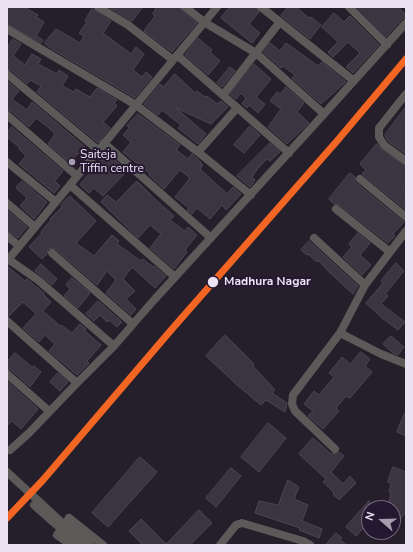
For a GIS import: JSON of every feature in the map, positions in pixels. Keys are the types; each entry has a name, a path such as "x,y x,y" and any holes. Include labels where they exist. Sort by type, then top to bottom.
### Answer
{"street":[{"path":"98,7 128,25 175,58 222,95 289,154"},
{"path":"184,7 204,22 256,53 324,114"},
{"path":"114,346 38,280 7,260 216,7"},
{"path":"261,7 279,23 354,81"},
{"path":"350,7 387,45"},
{"path":"222,95 279,23"},
{"path":"10,450 29,433 114,346 406,23"},
{"path":"7,29 136,105 251,195"},
{"path":"7,74 98,150"},
{"path":"406,94 379,128 379,137 384,145 406,161"},
{"path":"198,152 237,108"},
{"path":"7,115 77,176"},
{"path":"104,143 211,238"},
{"path":"7,162 56,202"},
{"path":"360,179 406,217"},
{"path":"70,185 175,277"},
{"path":"7,203 35,227"},
{"path":"336,209 390,252"},
{"path":"335,449 295,411 292,404 292,395 340,333 366,285 406,232"},
{"path":"7,236 19,246"},
{"path":"314,238 366,285"},
{"path":"52,253 133,324"},
{"path":"7,321 77,383"},
{"path":"340,333 381,354 406,364"},
{"path":"7,374 49,411"},
{"path":"7,472 58,519 90,545"},
{"path":"7,479 52,522 80,545"},
{"path":"71,545 58,535 69,518 103,545"},
{"path":"220,545 236,526 242,523 303,541 310,545"}],"building":[{"path":"7,7 24,7 38,15 36,17 44,22 36,36 43,40 41,43 7,24"},
{"path":"109,7 143,7 132,21"},
{"path":"157,7 166,7 171,10 173,7 180,7 182,11 197,23 172,52 144,31 155,16 153,14"},
{"path":"230,7 256,7 259,12 249,24 260,33 252,43 221,18"},
{"path":"288,7 296,7 309,18 311,17 321,25 310,39 281,16"},
{"path":"357,7 398,7 406,15 406,17 402,19 386,37"},
{"path":"92,9 111,21 103,33 131,54 136,47 144,54 133,70 142,77 146,72 152,77 135,98 44,43 56,29 80,43 84,36 79,33 87,22 85,21"},
{"path":"334,13 344,22 350,16 379,45 353,73 346,67 360,53 348,42 333,57 328,52 338,42 322,27"},
{"path":"198,38 212,50 210,52 220,61 208,75 185,55"},
{"path":"13,39 21,44 13,56 25,65 32,54 41,59 38,64 57,74 59,70 68,76 62,86 74,92 76,89 90,97 97,88 117,100 114,103 117,106 103,122 110,128 98,143 37,92 41,86 30,80 27,84 11,70 7,69 7,48"},
{"path":"270,43 280,51 286,43 318,66 322,62 346,82 321,104 292,78 295,75 283,66 281,68 263,52"},
{"path":"254,64 271,79 256,97 265,104 258,113 249,105 247,108 242,104 246,98 241,93 236,99 230,94"},
{"path":"230,67 235,71 222,87 217,83"},
{"path":"175,74 195,93 197,91 205,97 207,96 217,104 221,101 228,107 211,124 176,108 206,134 198,144 178,128 181,125 162,110 158,115 144,104 160,84 163,87"},
{"path":"7,81 19,91 12,99 27,110 32,102 85,147 70,163 48,144 55,134 49,128 36,118 29,127 11,111 7,110"},
{"path":"286,87 304,103 297,112 309,123 287,144 268,127 281,109 270,101 277,92 280,94"},
{"path":"406,107 406,154 388,141 385,135"},
{"path":"138,114 180,145 176,150 188,159 192,154 201,162 200,163 203,165 200,169 227,194 233,187 241,194 226,210 222,205 210,219 197,208 192,214 187,210 189,208 175,197 190,178 180,170 164,189 149,175 150,174 123,152 131,142 123,135 129,128 127,126"},
{"path":"250,126 260,135 244,153 234,145"},
{"path":"12,127 63,171 55,181 60,186 54,193 19,164 26,156 19,149 20,148 7,137 7,133"},
{"path":"270,143 280,152 270,161 267,159 258,168 252,177 255,180 250,187 237,176"},
{"path":"377,144 381,149 406,166 406,185 403,189 406,192 406,199 403,202 406,204 406,210 362,174 366,170 360,164"},
{"path":"107,153 127,171 103,196 94,188 89,193 80,185"},
{"path":"350,173 355,177 356,183 404,222 393,234 395,236 388,243 329,199"},
{"path":"22,181 47,202 34,219 20,206 27,198 16,188"},
{"path":"136,182 138,182 174,216 170,220 185,231 188,227 197,235 185,250 187,252 174,269 150,248 161,234 150,225 138,238 101,202 107,195 116,202"},
{"path":"70,196 96,221 76,243 94,256 112,235 119,241 117,244 141,261 143,259 153,267 154,266 166,276 155,288 132,267 123,279 135,291 126,299 136,309 131,315 106,293 116,280 107,271 97,285 55,249 48,249 47,254 42,259 29,247 42,233 41,232 51,220 50,219 62,207 61,205"},
{"path":"7,210 27,227 18,238 7,230"},
{"path":"358,233 370,243 360,255 371,265 362,275 343,257 352,247 349,244"},
{"path":"309,241 358,286 353,294 318,260 317,262 301,250"},
{"path":"396,263 404,271 385,294 388,296 381,304 405,322 398,330 366,303 383,283 381,281"},
{"path":"41,264 57,279 52,285 35,271"},
{"path":"7,266 25,281 27,279 44,293 43,294 51,302 43,311 60,326 61,325 72,333 80,324 86,329 85,331 101,345 87,361 89,363 77,375 49,351 55,344 45,335 39,342 23,328 36,314 23,302 9,316 7,316"},
{"path":"72,278 90,293 78,308 64,296 70,289 66,285"},
{"path":"98,301 122,322 117,327 109,320 107,322 100,315 94,321 86,314"},
{"path":"225,335 254,364 253,366 275,390 272,393 287,403 285,412 266,400 261,405 206,356"},
{"path":"391,336 404,347 398,355 393,353 383,344"},
{"path":"361,352 370,359 365,366 372,372 350,398 346,396 336,408 339,411 323,429 308,416 313,411 304,404 314,391 319,395 334,377 329,373 342,357 350,364"},
{"path":"15,353 32,367 34,366 41,372 30,387 11,370 7,369 7,362"},
{"path":"58,373 68,382 60,391 50,382"},
{"path":"7,381 38,409 21,429 12,421 7,426"},
{"path":"406,413 406,436 397,432"},
{"path":"268,423 286,438 259,472 241,457"},
{"path":"313,438 331,454 336,454 339,452 344,456 331,472 343,484 350,476 356,483 339,500 323,482 326,479 299,454"},
{"path":"140,457 157,472 108,527 92,513"},
{"path":"393,467 406,472 406,512 401,518 401,500 390,500 391,492 389,492 391,483 388,482"},
{"path":"231,468 241,476 216,507 206,498"},
{"path":"288,480 299,487 294,499 308,505 302,521 322,529 319,538 299,530 300,528 255,513 259,501 278,505"},
{"path":"199,510 212,523 190,545 143,545 129,531 141,519 166,544"},
{"path":"361,510 361,531 356,536 346,527"},
{"path":"336,533 342,538 340,540 347,545 326,545"}],"transit line":[{"path":"7,518 43,480 172,329 337,141 406,59"}],"place":[{"name":"Saiteja Tiffin centre","path":"72,162"},
{"name":"Madhura Nagar","path":"213,282"}]}
